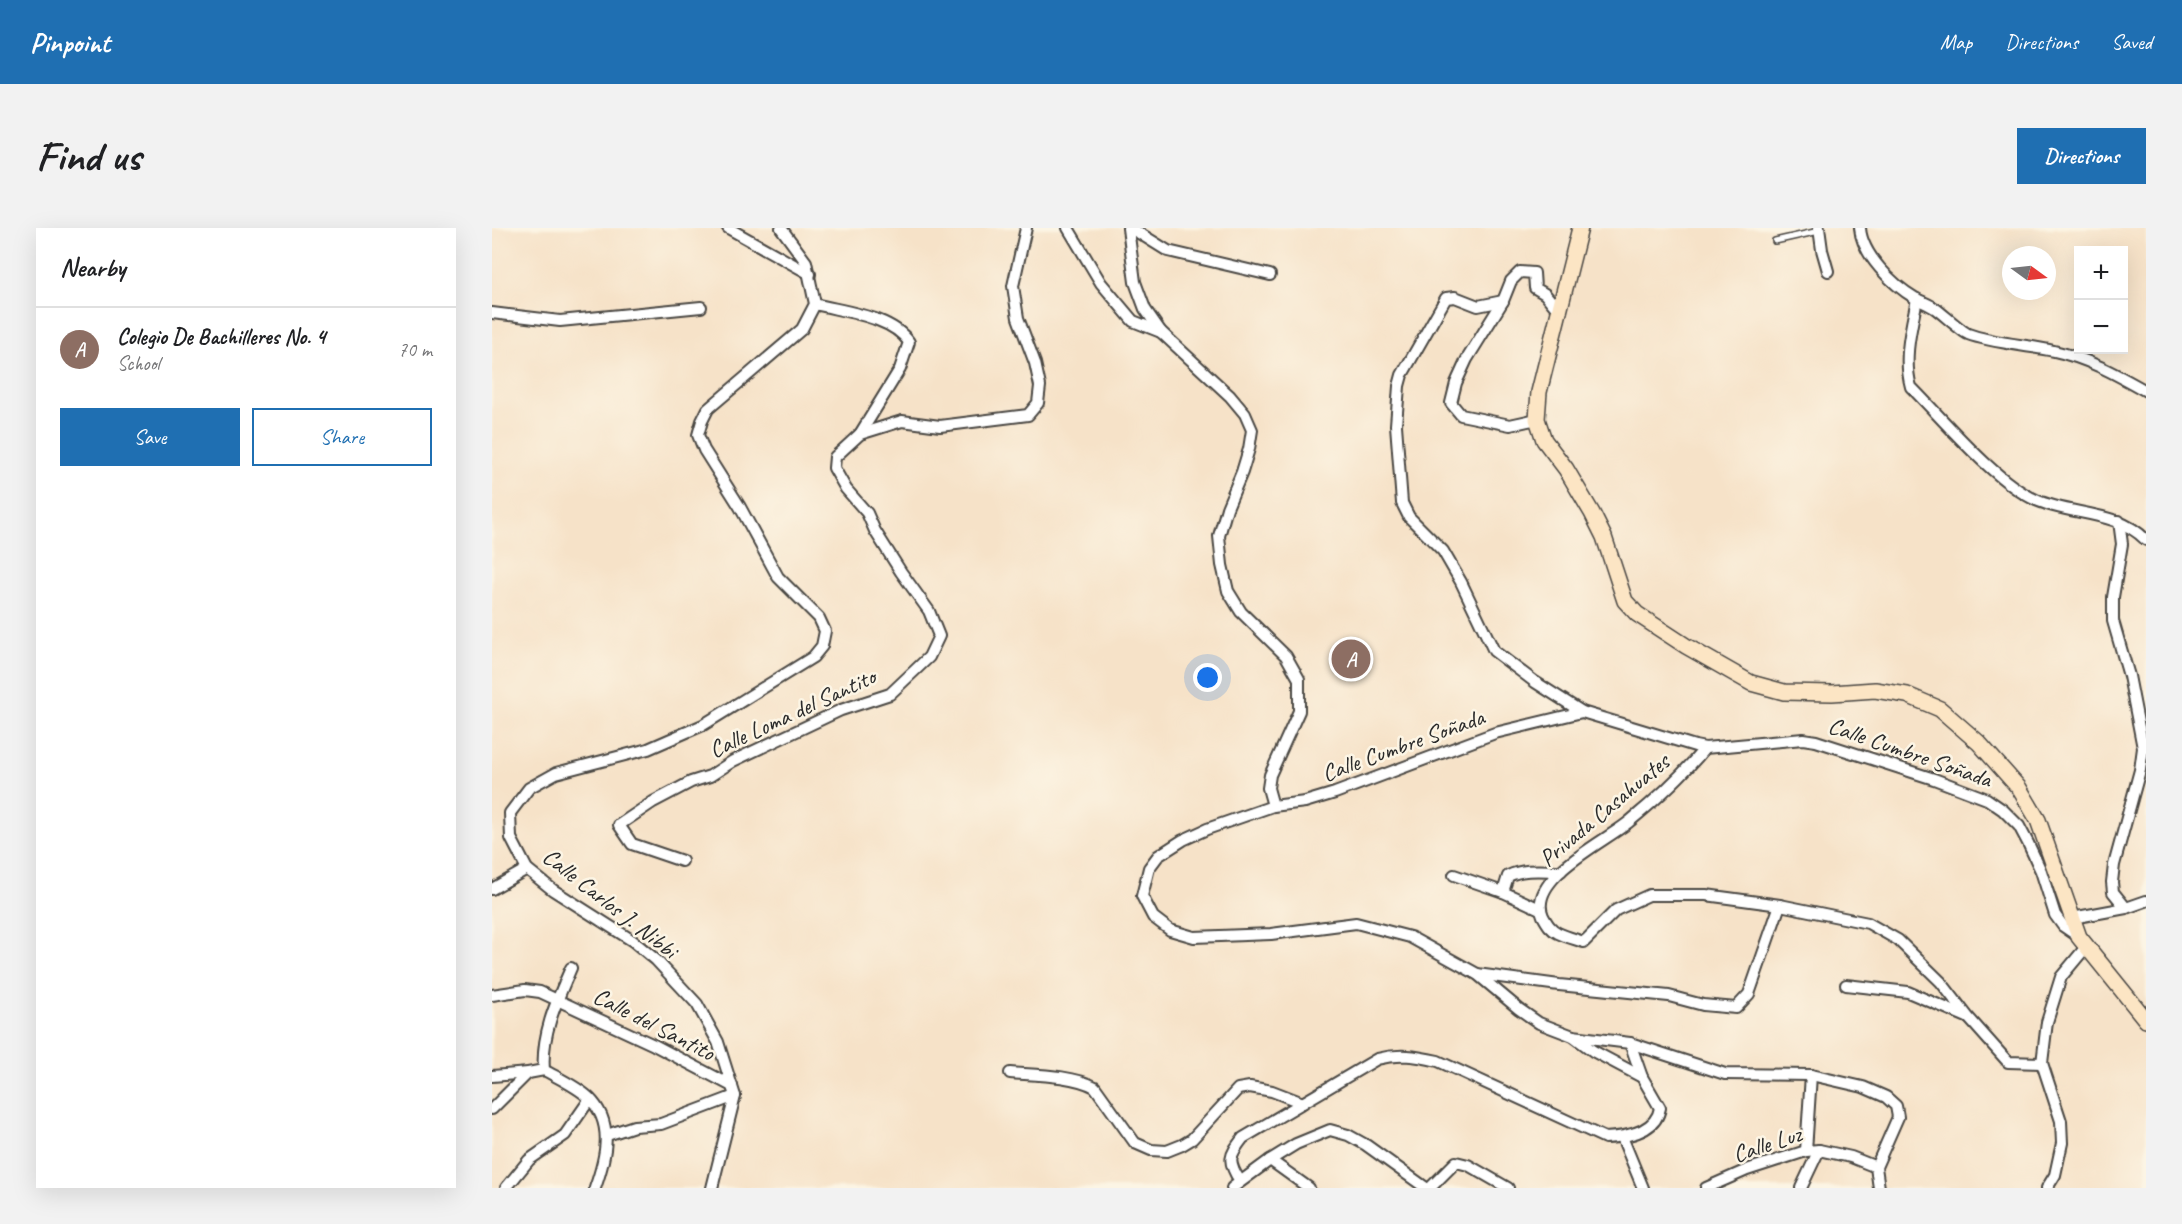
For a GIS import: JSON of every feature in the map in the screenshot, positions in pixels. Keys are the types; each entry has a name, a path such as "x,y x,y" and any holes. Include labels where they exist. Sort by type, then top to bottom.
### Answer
{"main road":[{"path":"1580,228 1539,392 1537,419 1544,440 1566,469 1604,537 1625,601 1637,614 1686,646 1751,682 1784,692 1833,693 1875,690 1907,696 1940,709 1979,743 2019,788 2038,820 2072,918 2083,942 2146,1020"}],"street":[{"path":"728,228 810,274"},
{"path":"781,228 806,262 815,304 883,322 902,332 909,342 900,369 860,434"},
{"name":"Calle Loma del Santito","path":"682,861 632,844 619,825 653,802 692,782 710,776 733,761 840,710 890,694 929,657 939,636 929,611 875,531 867,513 846,489 834,468 835,457 860,434 902,421 940,426 1028,415 1038,403 1040,386 1035,363 1018,318 1013,286 1026,228"},
{"path":"1068,228 1101,283 1133,321 1161,332"},
{"path":"1130,228 1135,282 1145,309 1161,332 1230,396 1245,414 1252,429 1242,472 1227,508 1219,536 1228,591 1241,612 1286,656 1299,679 1299,711 1270,775 1268,788 1273,806"},
{"path":"1130,228 1168,251 1270,275"},
{"path":"1860,228 1871,256 1881,270 1902,289 1932,306 1968,334 2056,351 2103,367 2146,391"},
{"path":"1819,229 1828,271"},
{"path":"1537,419 1510,425 1461,415 1451,403 1456,383 1467,359 1503,301 1511,281 1519,273 1524,271 1534,273 1535,288 1545,294 1554,305 1560,307"},
{"name":"Calle Cumbre Soñada","path":"1503,301 1478,306 1455,297 1446,298 1402,375 1396,425 1402,503 1409,517 1443,551 1461,582 1494,651 1535,682 1582,712 1705,748 1803,740 1816,741 1988,799 2019,826 2041,870 2055,915 2062,926 2083,942"},
{"path":"1917,299 1908,340 1907,371 1911,387 1971,448 2015,487 2045,503 2119,520 2146,540"},
{"name":"Calle Loma del Santito","path":"510,813 529,788 556,773 648,749 703,725 813,657 822,646 825,631 819,618 778,577 740,507 704,450 698,435 708,409 802,328 815,304"},
{"path":"492,313 560,321 701,307"},
{"path":"2119,520 2122,544 2113,597 2113,621 2129,676 2143,748 2140,770 2116,856 2112,882 2113,892 2126,908"},
{"name":"Calle Cumbre Soñada","path":"1477,974 1410,937 1356,923 1271,934 1194,937 1170,930 1153,917 1142,896 1149,868 1158,856 1183,840 1207,829 1273,806 1305,802 1335,793 1495,733 1582,712"},
{"name":"Privada Casahuates","path":"1540,909 1546,887 1561,871 1628,823 1680,778 1705,748"},
{"name":"Calle Carlos J. Nibbi","path":"510,813 511,838 527,869 553,890 633,941 656,960 697,1004 718,1042 734,1091"},
{"path":"492,889 527,869"},
{"path":"1503,892 1508,876 1515,873 1527,870 1561,871"},
{"path":"1454,875 1503,892 1540,909 1548,925 1558,933 1584,942 1617,910 1649,895 1706,895 1780,905 1868,923 1898,940 1941,982 2008,1062 2042,1063"},
{"path":"2072,918 2126,908 2146,901"},
{"path":"1477,974 1670,996 1702,1005 1736,1008 1749,994 1780,905"},
{"path":"2047,1188 2055,1175 2062,1143 2061,1121 2042,1063 2047,1022 2061,977 2083,942"},
{"name":"Calle del Santito","path":"557,999 571,968"},
{"path":"1477,974 1539,1023 1573,1036 1630,1043 1725,1074 1811,1075 1863,1087 1886,1097 1896,1106 1898,1117 1876,1167 1879,1188"},
{"path":"1846,985 1908,992 1968,1017"},
{"name":"Calle del Santito","path":"492,995 525,990 540,992 654,1046 734,1091"},
{"path":"544,1070 544,1052 557,999"},
{"path":"1573,1036 1593,1051 1642,1077"},
{"path":"1508,1188 1456,1162 1428,1188 1366,1145 1348,1135 1330,1130 1296,1144 1236,1184 1230,1166 1234,1149 1244,1138 1377,1059 1390,1055 1411,1054 1438,1062 1605,1138 1622,1137 1639,1132 1654,1121 1660,1108 1642,1077 1630,1043"},
{"path":"492,1076 528,1074 544,1070 590,1099 605,1121 606,1135 603,1161 595,1188"},
{"path":"1010,1073 1044,1075 1088,1083 1095,1087 1136,1143 1151,1150 1167,1151 1192,1138 1238,1089 1250,1087 1272,1091 1304,1103"},
{"path":"492,1108 528,1074"},
{"path":"1806,1151 1811,1075"},
{"path":"606,1135 634,1126 661,1124 734,1091"},
{"path":"712,1188 734,1091"},
{"path":"506,1188 529,1160 565,1135 590,1099"},
{"path":"1622,1137 1643,1188"},
{"path":"1801,1188 1819,1150"},
{"name":"Calle Luz","path":"1706,1188 1747,1170 1806,1151 1819,1150 1851,1157 1876,1167"},
{"path":"1270,1160 1310,1188"}],"lane":[{"path":"1775,241 1819,229"}],"place":[{"name":"Colegio De Bachilleres No. 4","path":"1351,659"}]}
